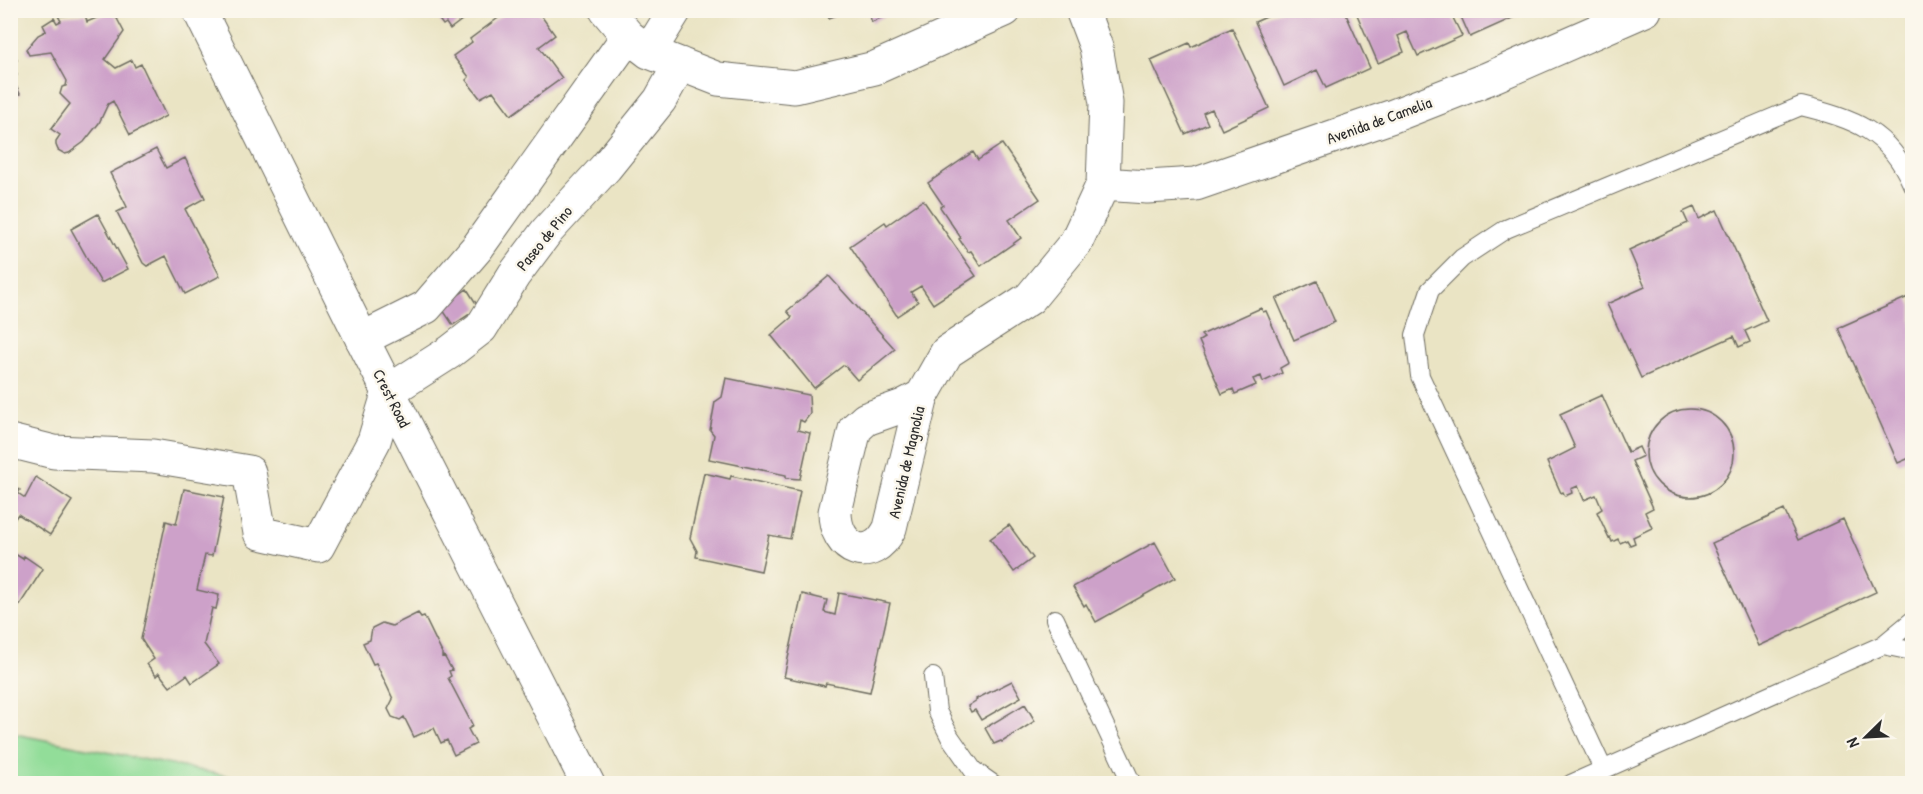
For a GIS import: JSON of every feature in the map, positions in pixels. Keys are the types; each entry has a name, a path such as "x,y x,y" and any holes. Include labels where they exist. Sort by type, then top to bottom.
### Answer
{"street":[{"name":"Crest Road","path":"199,10 362,339 588,783"},
{"path":"606,10 638,44 718,80 795,87 875,68 1005,10"},
{"path":"362,339 426,307 477,248 638,44 675,10"},
{"name":"Avenida de Magnolia","path":"922,396 947,352 1030,298 1076,242 1102,184 1106,103 1096,47 1082,10"},
{"name":"Avenida de Camelia","path":"1102,184 1148,187 1196,184 1393,116 1645,10"},
{"name":"Paseo de Pino","path":"389,390 450,352 481,328 514,275 547,231 606,167 660,100 680,64"},
{"path":"10,441 54,452 153,456 249,472 260,533 318,546 374,441 389,390"}],"lane":[{"path":"1603,769 1420,376 1415,335 1430,290 1462,258 1506,229 1801,106 1839,115 1866,127 1887,143 1906,170 1912,184"},
{"path":"1055,619 1132,783"},
{"path":"1570,783 1883,645 1912,621"},
{"path":"1883,645 1912,651"},
{"path":"933,677 937,711 950,737 973,770 993,783"}],"green space":[{"path":"10,733 253,781 256,783 11,783"}],"building":[{"path":"432,10 475,10 450,29 446,23 443,25"},
{"path":"509,10 537,10 555,35 539,47 562,78 511,115 493,91 480,98 466,80 469,77 453,56 472,42 470,39"},
{"path":"826,10 850,10 829,18"},
{"path":"867,10 898,10 872,22"},
{"path":"1282,10 1344,10 1370,68 1326,88 1317,70 1284,86 1255,22"},
{"path":"1355,10 1449,10 1462,36 1418,56 1407,32 1398,36 1404,52 1378,63"},
{"path":"1458,10 1514,10 1517,16 1470,37"},
{"path":"113,11 124,32 105,59 116,68 132,60 135,67 141,64 166,116 130,135 113,101 108,104 99,123 84,142 65,154 58,150 56,145 60,135 51,129 70,104 60,94 67,81 51,52 29,55 26,49 38,35 46,31 43,25 54,18 57,23 61,21 58,16 85,14 87,22"},
{"path":"1232,28 1269,108 1222,130 1212,109 1203,113 1208,124 1185,134 1151,60 1189,43 1191,47"},
{"path":"10,47 17,60 11,63 17,75 12,78 20,94 10,99"},
{"path":"1002,144 1040,199 1009,220 1021,238 981,266 959,239 961,238 940,207 943,205 928,183 973,152 978,160"},
{"path":"156,149 166,168 185,158 205,198 185,209 220,276 185,294 166,256 147,266 143,263 117,212 127,207 110,173"},
{"path":"923,200 976,276 933,304 921,286 911,292 918,302 897,316 850,246 885,222 887,225"},
{"path":"1694,207 1699,219 1717,210 1767,321 1745,331 1750,342 1739,347 1734,336 1641,378 1607,304 1645,287 1629,250 1688,223 1683,212"},
{"path":"98,214 128,269 101,283 71,229"},
{"path":"829,276 895,349 857,380 844,365 814,388 771,335 792,317 787,311"},
{"path":"1317,281 1335,322 1294,340 1276,299"},
{"path":"467,289 479,308 453,325 441,307"},
{"path":"1908,297 1912,306 1912,457 1898,463 1838,328"},
{"path":"1261,308 1263,312 1266,311 1289,363 1280,368 1282,373 1263,382 1261,376 1253,379 1256,385 1235,394 1233,389 1222,394 1199,341 1204,338 1201,335"},
{"path":"726,378 809,395 810,414 804,422 800,420 798,430 810,433 800,479 786,478 786,475 709,459 714,435 710,430 715,402 722,397"},
{"path":"1602,395 1628,452 1639,447 1643,456 1632,461 1653,508 1645,512 1652,528 1633,537 1635,543 1630,545 1627,540 1620,543 1618,539 1612,542 1609,538 1597,512 1602,509 1596,495 1584,500 1578,486 1571,489 1572,493 1565,496 1563,492 1561,493 1547,462 1575,448 1560,414"},
{"path":"1690,409 1715,416 1727,428 1734,453 1727,478 1715,490 1690,497 1665,490 1653,478 1646,453 1653,428 1665,416"},
{"path":"704,473 730,479 731,476 800,491 790,539 769,535 761,571 696,557 697,551 690,538"},
{"path":"36,477 72,501 50,535 18,514 10,526 10,484 20,490 18,493 25,498"},
{"path":"184,489 224,497 212,556 205,555 197,590 219,595 216,609 212,608 204,644 219,664 192,683 187,675 170,687 159,673 156,676 147,664 154,659 141,639 166,521 176,524"},
{"path":"1784,510 1798,540 1843,519 1876,592 1759,646 1712,543"},
{"path":"1009,525 1033,558 1014,572 990,539"},
{"path":"1155,542 1175,578 1096,622 1073,587"},
{"path":"10,551 23,559 24,556 43,569 19,606 10,601"},
{"path":"839,593 890,603 870,692 826,683 825,686 784,677 802,594 827,600 824,612 835,615"},
{"path":"418,613 421,617 424,616 442,657 444,656 452,670 449,671 451,676 448,678 473,726 468,729 476,744 454,755 447,740 441,743 434,728 414,737 404,717 400,720 392,717 388,709 393,699 376,663 373,664 363,643 370,640 372,628 382,623 392,626"},
{"path":"1012,681 1021,697 981,720 975,710 971,712 968,706 976,699"},
{"path":"1025,704 1035,721 1002,742 994,744 985,728"}]}
